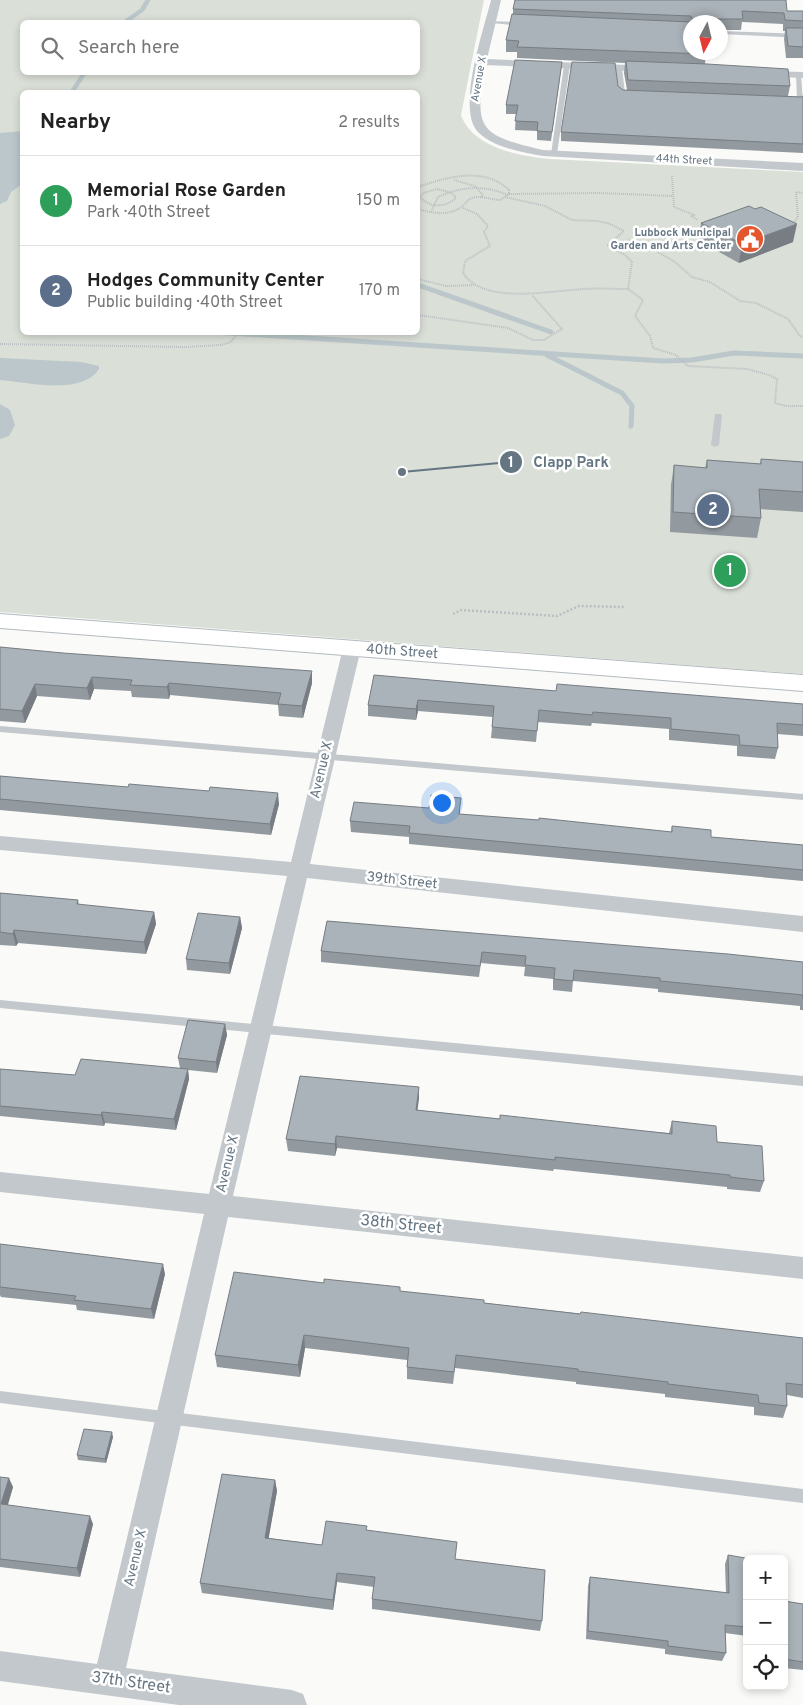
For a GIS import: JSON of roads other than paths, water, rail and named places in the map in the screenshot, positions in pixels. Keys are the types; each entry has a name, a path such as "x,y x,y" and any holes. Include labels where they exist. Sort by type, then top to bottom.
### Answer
{"street":[{"name":"Avenue X","path":"496,0 481,62 474,115 481,129 505,143 543,153 560,154"},
{"path":"481,62 659,69"},
{"path":"748,73 800,75"},
{"name":"44th Street","path":"560,154 803,167"},
{"name":"40th Street","path":"0,621 803,683"},
{"name":"Avenue X","path":"108,1680 168,1417 352,648"},
{"name":"39th Street","path":"0,843 298,870 803,924"},
{"name":"38th Street","path":"0,1182 803,1268"},
{"name":"37th Street","path":"0,1666 292,1705"}],"lane":[{"path":"491,22 529,24"},
{"path":"728,32 803,36"},
{"path":"560,154 567,65"},
{"path":"619,68 622,95 632,95"},
{"path":"790,102 800,102 800,75"},
{"path":"715,445 718,416"},
{"path":"0,729 803,797"},
{"path":"0,1004 803,1081"},
{"path":"0,1398 803,1496"}],"waterway":[{"path":"128,20 142,10 148,0"},
{"path":"73,90 83,75"},
{"path":"420,286 551,332"},
{"path":"260,335 663,361 692,360 734,353 803,356"},
{"path":"547,355 622,393 632,406 631,426"}],"place":[{"name":"Lubbock Municipal Garden and Arts Center","path":"750,239"},
{"name":"Clapp Park","path":"402,472"},
{"name":"Hodges Community Center","path":"713,510"},
{"name":"Memorial Rose Garden","path":"730,571"}]}
